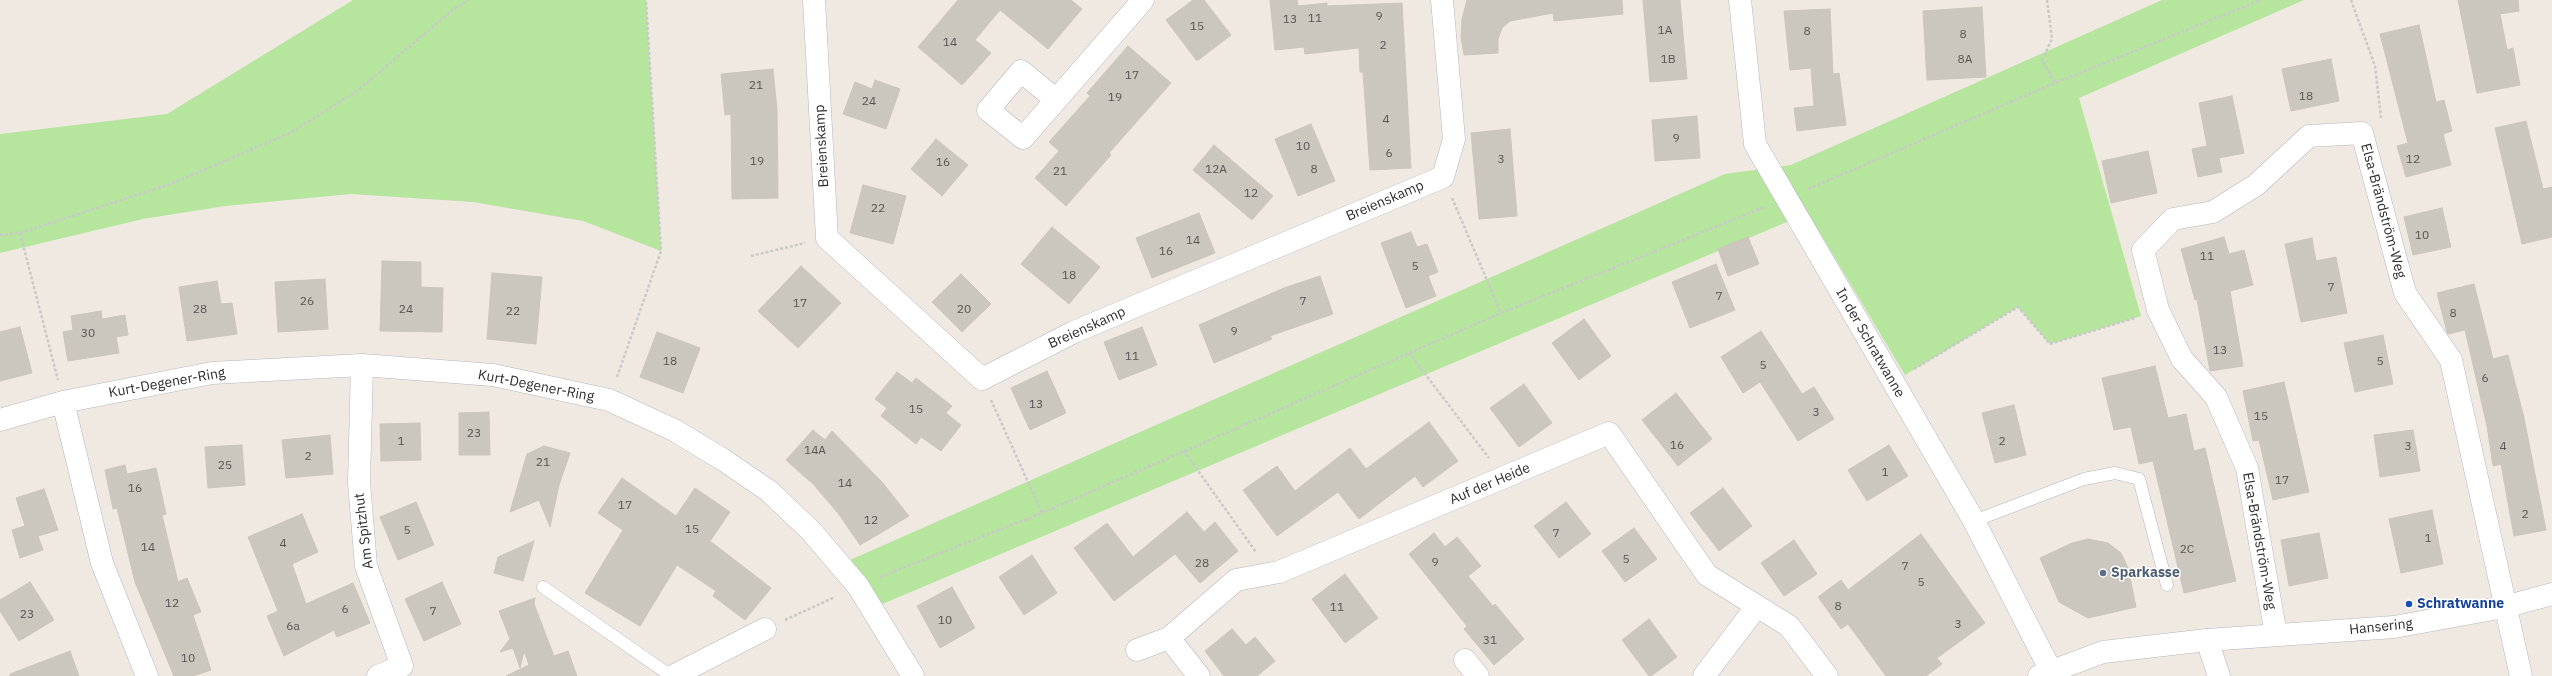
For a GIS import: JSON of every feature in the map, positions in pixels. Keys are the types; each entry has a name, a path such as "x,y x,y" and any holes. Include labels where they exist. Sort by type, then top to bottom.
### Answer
{"street":[{"name":"Breienskamp","path":"814,0 826,238"},
{"path":"1055,99 1143,0"},
{"path":"1442,0 1454,139 1443,177"},
{"name":"In der Schratwanne","path":"1740,0 1755,144 1974,521 2045,674"},
{"name":"Elsa-Brändström-Weg","path":"2276,635 2247,468 2216,397 2182,359 2158,310 2143,250 2173,219 2214,212 2256,185 2309,136 2362,133 2406,293 2451,360 2504,608 2521,676"},
{"name":"Breienskamp","path":"982,380 1074,332 1443,177"},
{"path":"826,238 982,380"},
{"name":"Kurt-Degener-Ring","path":"0,420 63,402 212,373 362,365 493,375 609,400 674,430 722,459 769,491 811,531 858,586 913,676"},
{"name":"Am Spitzhut","path":"362,365 359,483 366,566 402,666 378,676"},
{"path":"63,402 102,563 147,676"},
{"name":"Auf der Heide","path":"1137,650 1169,638 1236,580 1279,572 1609,433 1707,575 1789,626 1827,676"},
{"name":"Hansering","path":"2045,674 2103,652 2207,640 2394,627 2504,608 2552,594"},
{"path":"1704,676 1757,606"},
{"path":"672,676 764,629"},
{"path":"1169,638 1200,676"},
{"path":"2207,640 2218,676"}],"lane":[{"path":"1974,521 2084,479 2115,473 2139,479 2167,585"},
{"path":"543,586 672,676"}],"path":[{"path":"0,235 20,233 173,183 290,133 357,90 454,9 468,0"},
{"path":"609,400 661,251 646,0"},
{"path":"2047,0 2052,39 2042,60 2055,83"},
{"path":"764,629 858,586 1042,513 1501,313 1787,198 2055,83 2261,0"},
{"path":"2351,0 2375,66 2382,119 2362,133"},
{"path":"1443,177 1501,313"},
{"path":"20,233 63,402"},
{"path":"751,256 826,238"},
{"path":"1892,382 2018,307 2050,344 2158,310"},
{"path":"1409,353 1504,478"},
{"path":"982,380 1042,513"},
{"path":"1184,451 1271,574"}],"green space":[{"path":"353,0 646,0 661,251 583,221 473,202 351,194 225,206 143,219 0,253 0,134 167,114"},
{"path":"2162,0 2304,0 2079,98 2141,316 2050,344 2018,307 1905,375 1808,213 880,605 850,560 1725,174 1791,165"}],"building":[{"path":"958,0 1071,0 1082,9 1048,49 1000,10 975,40 991,53 962,85 918,47"},
{"path":"1193,0 1204,0 1231,35 1197,61 1166,20"},
{"path":"1270,0 1297,0 1298,6 1327,3 1327,6 1402,3 1411,168 1370,170 1363,72 1360,72 1359,48 1305,54 1304,47 1275,50"},
{"path":"1467,0 1622,0 1623,14 1554,21 1553,13 1510,21 1502,28 1498,39 1498,53 1464,55 1461,37 1462,19"},
{"path":"1643,0 1680,0 1687,79 1650,82"},
{"path":"2458,0 2518,0 2519,11 2500,14 2507,50 2513,48 2520,85 2477,93"},
{"path":"1982,7 1986,77 1927,80 1923,11"},
{"path":"1830,9 1833,74 1839,73 1846,125 1797,131 1794,108 1814,106 1811,68 1790,70 1784,11"},
{"path":"2419,25 2436,102 2444,100 2452,131 2443,134 2451,165 2406,177 2397,146 2408,143 2380,34"},
{"path":"1128,46 1171,83 1109,153 1111,155 1066,206 1035,178 1059,151 1049,142 1090,96 1087,93"},
{"path":"2331,59 2339,101 2291,111 2282,69"},
{"path":"773,69 777,110 778,198 732,199 731,114 725,115 721,74"},
{"path":"875,80 900,89 886,129 843,114 855,82 872,89"},
{"path":"2232,96 2244,153 2219,158 2222,172 2198,177 2192,149 2207,146 2199,103"},
{"path":"1697,116 1700,158 1655,161 1652,120"},
{"path":"2526,121 2543,189 2552,187 2552,237 2522,244 2495,128"},
{"path":"1311,124 1335,181 1298,196 1275,139"},
{"path":"1510,129 1517,216 1479,219 1471,133"},
{"path":"936,139 968,165 942,196 911,169"},
{"path":"1214,145 1273,196 1252,220 1193,170"},
{"path":"2148,151 2157,193 2111,203 2102,161"},
{"path":"863,185 906,196 893,244 850,233"},
{"path":"2442,208 2451,247 2413,255 2404,217"},
{"path":"1199,213 1215,253 1152,278 1136,238"},
{"path":"1052,227 1100,267 1069,304 1021,264"},
{"path":"1411,232 1417,247 1427,244 1438,272 1428,276 1436,296 1406,308 1381,243"},
{"path":"1748,237 1759,264 1728,276 1718,249"},
{"path":"2224,237 2229,254 2244,250 2253,285 2230,291 2243,366 2210,371 2197,299 2195,300 2181,249"},
{"path":"2312,238 2316,261 2336,257 2347,313 2301,322 2285,244"},
{"path":"382,261 421,262 421,287 443,288 442,332 380,331"},
{"path":"1716,264 1735,310 1690,328 1672,282"},
{"path":"801,266 841,303 798,348 758,311"},
{"path":"492,273 542,277 536,344 487,339"},
{"path":"961,274 991,304 962,332 932,302"},
{"path":"1320,276 1333,314 1270,336 1272,339 1214,363 1199,325 1284,288"},
{"path":"325,279 328,329 278,332 275,282"},
{"path":"217,281 221,304 232,303 237,334 187,341 179,287"},
{"path":"2474,284 2493,359 2508,355 2524,418 2546,530 2514,536 2501,464 2493,466 2487,426 2465,330 2448,334 2447,332 2437,293"},
{"path":"101,311 102,319 125,315 128,335 116,337 119,353 68,361 63,332 73,330 71,316"},
{"path":"1584,319 1611,356 1579,380 1552,343"},
{"path":"20,327 32,373 0,381 0,332"},
{"path":"1142,327 1157,365 1119,380 1104,342"},
{"path":"1761,331 1802,394 1814,387 1834,419 1798,441 1760,382 1743,393 1721,357"},
{"path":"657,332 700,348 683,393 640,377"},
{"path":"2383,335 2393,384 2355,392 2344,343"},
{"path":"2155,366 2168,418 2186,414 2194,451 2205,448 2236,581 2184,593 2153,461 2139,464 2131,427 2114,430 2102,378"},
{"path":"1047,371 1066,413 1030,430 1011,388"},
{"path":"897,372 912,383 916,378 952,406 946,413 961,425 941,451 921,437 916,444 881,416 887,408 875,399"},
{"path":"2284,382 2309,492 2273,500 2259,440 2253,441 2243,391"},
{"path":"1524,384 1552,423 1519,447 1490,408"},
{"path":"1676,393 1712,439 1678,466 1642,420"},
{"path":"2014,405 2026,455 1995,463 1982,413"},
{"path":"489,412 490,455 459,455 459,413"},
{"path":"1429,422 1458,461 1423,487 1415,476 1359,519 1338,492 1277,536 1243,490 1277,466 1295,491 1350,448 1366,469"},
{"path":"420,423 421,460 381,461 380,424"},
{"path":"813,430 825,440 832,431 882,482 909,516 860,545 838,513 814,485 786,460"},
{"path":"2413,430 2420,471 2380,477 2374,435"},
{"path":"330,435 333,474 286,478 282,440"},
{"path":"242,445 245,485 208,488 205,447"},
{"path":"1889,445 1908,476 1867,501 1848,470"},
{"path":"544,446 570,453 559,485 550,527 539,500 510,512 527,454"},
{"path":"125,465 127,474 156,468 166,514 162,515 178,582 187,578 201,612 193,615 211,670 193,676 174,676 135,582 117,508 113,509 105,470"},
{"path":"622,478 676,516 695,488 730,512 710,541 771,588 745,620 713,596 716,591 677,565 640,626 585,593 623,530 598,513"},
{"path":"1723,488 1752,526 1719,551 1690,513"},
{"path":"44,489 58,530 38,536 43,550 20,558 12,530 25,526 16,498"},
{"path":"416,502 434,545 398,560 380,517"},
{"path":"1566,502 1591,534 1559,558 1534,526"},
{"path":"2432,510 2443,564 2401,573 2389,519"},
{"path":"1187,512 1204,532 1215,522 1238,551 1200,583 1175,554 1114,601 1074,548 1107,523 1133,557"},
{"path":"302,514 318,552 292,564 306,604 353,583 370,623 337,637 334,630 284,656 267,616 278,611 248,537"},
{"path":"1634,528 1657,559 1625,582 1602,551"},
{"path":"1434,533 1445,547 1457,537 1481,566 1468,576 1493,606 1495,604 1524,639 1494,665 1464,629 1467,626 1409,554"},
{"path":"2319,533 2328,578 2289,586 2281,540"},
{"path":"1921,534 1985,623 1937,658 1942,664 1926,676 1886,676 1848,624 1841,629 1818,597 1841,580 1848,590"},
{"path":"2088,539 2108,543 2121,553 2128,568 2136,607 2088,618 2059,602 2040,558 2072,543"},
{"path":"1794,540 1817,574 1784,596 1761,563"},
{"path":"534,541 523,581 494,573 498,557"},
{"path":"1032,555 1057,593 1024,615 999,577"},
{"path":"1345,574 1378,618 1345,643 1312,599"},
{"path":"30,582 54,620 19,641 0,611 0,600"},
{"path":"442,582 461,624 424,641 405,599"},
{"path":"952,587 975,628 940,648 917,606"},
{"path":"535,598 534,604 554,656 568,651 577,676 506,676 529,665 524,651 520,668 513,648 500,652 510,639 499,611"},
{"path":"1649,619 1677,657 1651,676 1649,676 1622,640"},
{"path":"1232,629 1246,645 1255,637 1275,661 1257,676 1224,676 1205,651"},
{"path":"70,651 79,676 10,676 10,674"}],"place":[{"name":"Sparkasse","path":"2103,573"},
{"name":"Schratwanne","path":"2409,604"}]}
